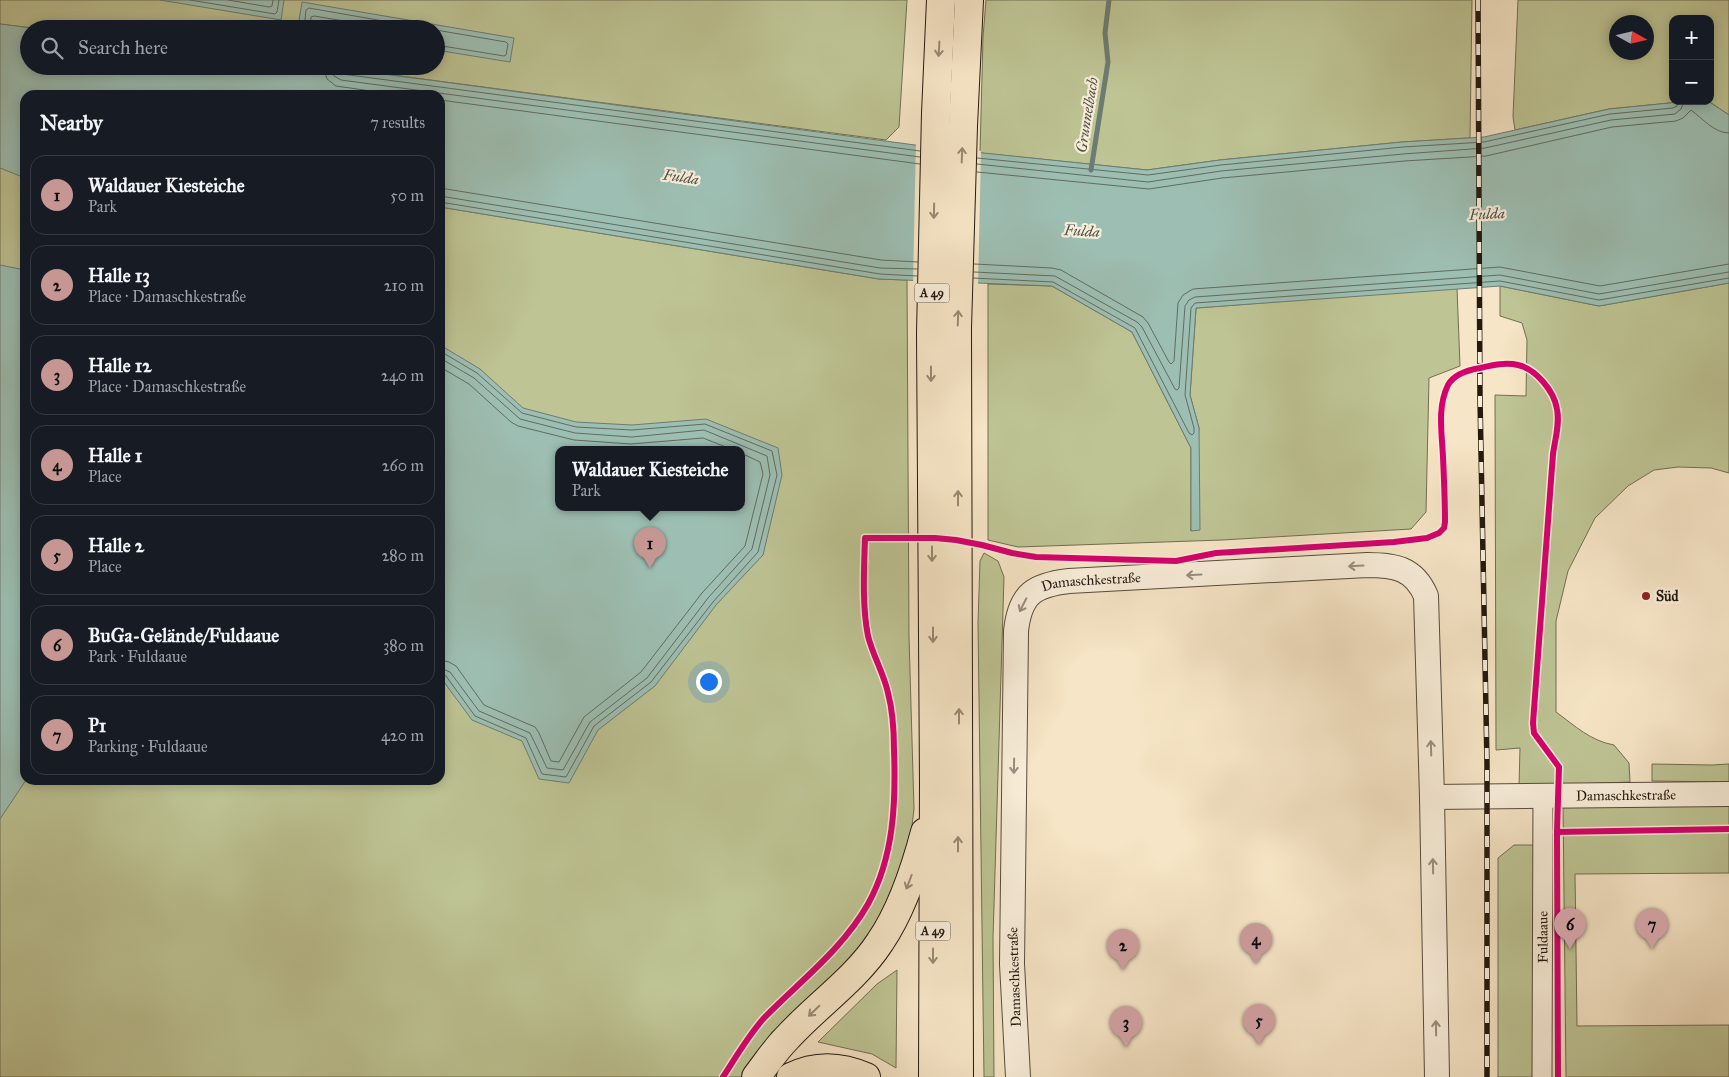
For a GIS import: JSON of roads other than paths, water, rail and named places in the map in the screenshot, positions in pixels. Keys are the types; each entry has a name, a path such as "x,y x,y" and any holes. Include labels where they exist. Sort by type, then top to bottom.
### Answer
{"highway":[{"name":"A 49","path":"941,0 936,113 931,323 946,584 960,1077"},
{"name":"A 49","path":"933,1077 934,784 946,584 969,0"},
{"path":"756,1077 786,1038 852,975 880,943 892,922 919,857 934,784"},
{"path":"790,1077 804,1071 829,1068 844,1070 866,1077"}],"street":[{"name":"Damaschkestraße","path":"1018,1077 1012,964 1016,641 1018,620 1023,603 1030,593 1049,584 1069,581 1367,565 1386,565 1404,570 1417,580 1426,596 1437,1077"},
{"name":"Damaschkestraße","path":"1432,797 1729,794"},
{"name":"Fuldaaue","path":"1542,1077 1543,796"}],"water":[{"path":"160,0 284,0 281,20"},
{"path":"302,2 408,20 299,20"},
{"name":"Fulda","path":"0,24 20,26 20,75 391,75 945,149 1147,170 1220,160 1402,142 1484,137 1609,109 1669,103 1669,105 1714,105 1729,115 1729,283 1599,306 1500,286 1196,308 1190,395 1199,428 1200,530 1191,531 1191,448 1132,332 1052,286 879,279 445,208 445,90 20,90 20,176 0,168"},
{"path":"445,26 514,38 510,62 445,51"},
{"path":"0,265 20,269 20,785 23,785 0,819"},
{"path":"445,348 480,369 523,408 576,422 632,425 706,419 778,448 782,475 763,555 716,605 655,686 598,730 569,783 539,779 522,741 472,720 445,683"}],"waterway":[{"name":"Grunnelbach","path":"1091,170 1108,62 1105,33 1109,0"}],"railway":[{"path":"1478,0 1480,399 1487,764 1487,1077"}],"place":[{"name":"Waldauer Kiesteiche","path":"650,568"},
{"name":"Süd","path":"1646,596"},
{"name":"BuGa-Gelände/Fuldaaue","path":"1570,949"},
{"name":"P1","path":"1652,949"},
{"name":"Halle 1","path":"1256,964"},
{"name":"Halle 13","path":"1123,970"},
{"name":"Halle 2","path":"1259,1045"},
{"name":"Halle 12","path":"1126,1047"}]}
